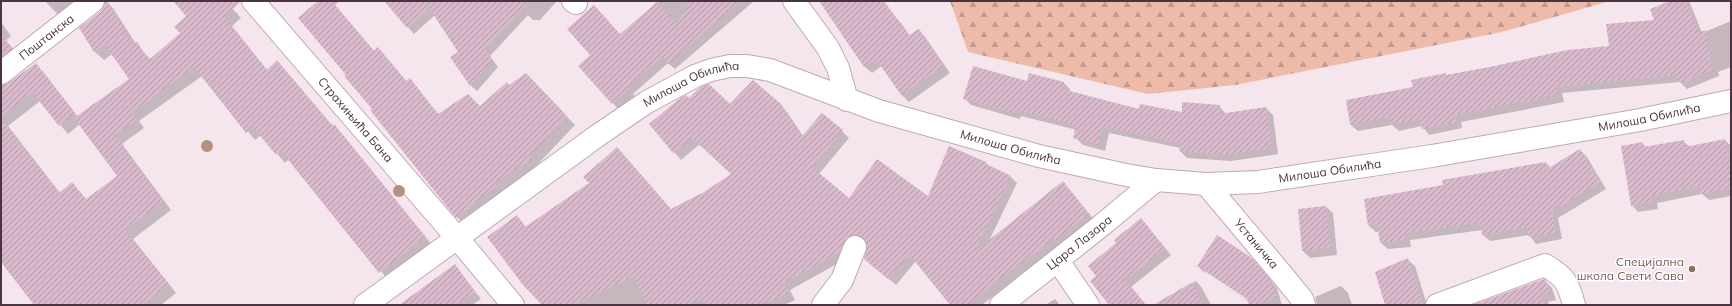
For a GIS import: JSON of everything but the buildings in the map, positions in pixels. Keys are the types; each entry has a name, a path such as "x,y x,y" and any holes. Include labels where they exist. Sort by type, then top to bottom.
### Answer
{"street":[{"name":"Поштанска","path":"1,73 93,1"},
{"name":"Страхињића Бана","path":"253,1 513,305"},
{"path":"794,1 828,48 838,68 847,100"},
{"name":"Милоша Обилића","path":"365,305 626,116 666,91 700,74 730,66 756,67 770,70 847,100 1038,156 1098,170 1156,180 1206,184 1258,182 1432,156 1640,120 1731,101"},
{"name":"Цара Лазара","path":"1001,305 1058,261 1156,180"},
{"name":"Устаничка","path":"1206,184 1302,299 1304,305"},
{"path":"823,305 842,280 855,247"},
{"path":"1058,261 1088,305"},
{"path":"1437,305 1545,265 1560,274 1569,287 1574,305"}],"green space":[{"path":"950,1 1610,1 1502,32 1235,85 1148,94 968,52"}],"place":[{"name":"Специјална школа Свети Сава","path":"1692,269"}]}
